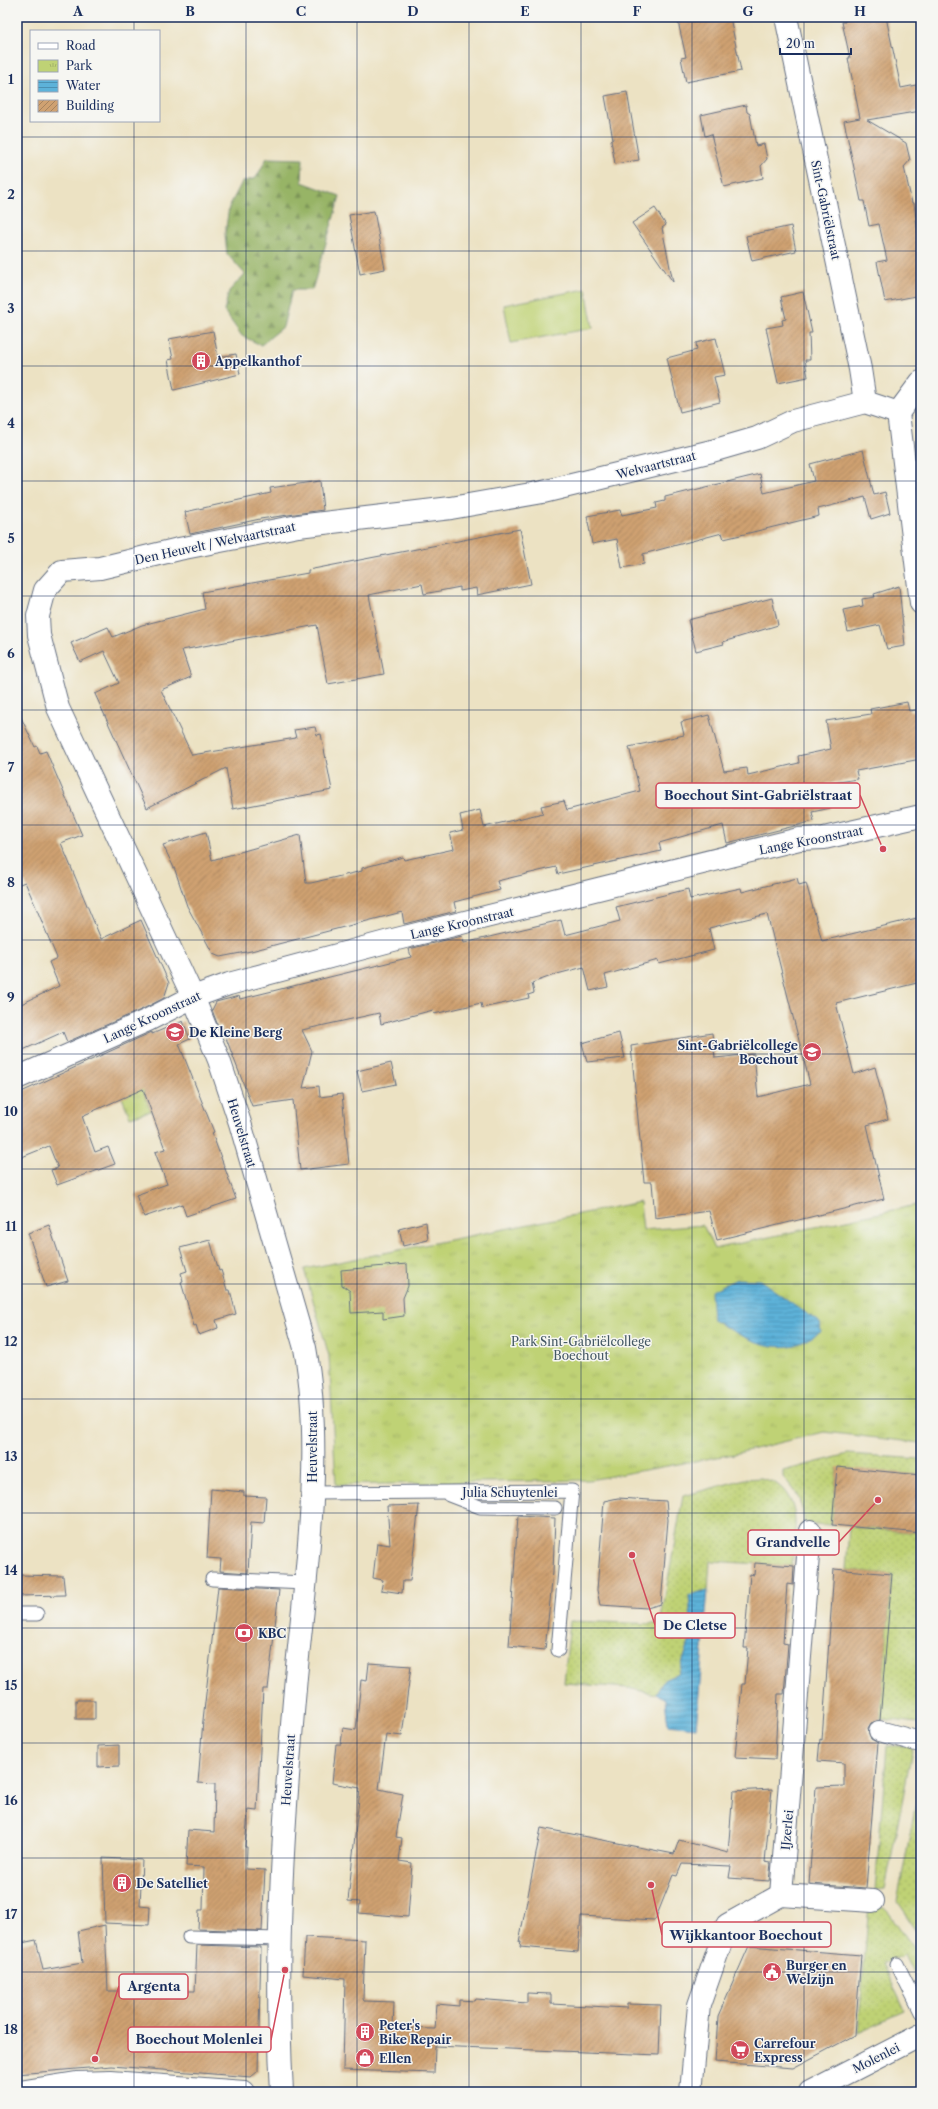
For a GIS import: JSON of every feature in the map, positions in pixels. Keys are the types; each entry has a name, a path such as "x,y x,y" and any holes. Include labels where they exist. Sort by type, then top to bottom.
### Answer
{"street":[{"name":"Sint-Gabriëlstraat","path":"786,17 860,369 865,402"},
{"path":"921,382 898,413 921,603"},
{"path":"865,402 898,413"},
{"name":"Welvaartstraat","path":"369,518 451,508 543,492 712,451 757,438 793,421 865,402"},
{"name":"Den Heuvelt / Welvaartstraat","path":"62,571 100,568 179,548 298,526 369,518"},
{"name":"Heuvelstraat","path":"62,571 45,590 38,616 39,636 58,708 193,997 219,1060 240,1123 305,1348 311,1383 313,1444 311,1493 305,1584 287,1783 279,1939 282,2092"},
{"name":"Lange Kroonstraat","path":"17,1078 148,1020 193,997 229,984 404,937 800,839 824,838 921,816"},
{"name":"IJzerlei","path":"781,1895 810,1530"},
{"path":"879,1731 920,1742"},
{"path":"691,2092 699,2005 727,1924 781,1895 873,1901"},
{"name":"Molenlei","path":"810,2092 921,2035"},
{"path":"19,2092 76,2083 111,2082 244,2092"}],"lane":[{"path":"444,1492 480,1508 555,1508"},
{"name":"Julia Schuytenlei","path":"311,1493 572,1492 558,1650"},
{"path":"212,1579 305,1584"},
{"path":"17,1614 37,1614"},
{"path":"189,1937 279,1939"},
{"path":"897,1964 921,2012"}],"green space":[{"path":"267,158 303,159 302,182 340,196 312,290 292,290 283,327 261,345 242,336 224,311 229,291 245,274 227,254 225,234 229,207 242,182 256,178"},
{"path":"586,289 593,328 511,343 504,305"},
{"path":"105,1056 160,1084 143,1091 151,1111 130,1117"},
{"name":"Park Sint-Gabriëlcollege Boechout","path":"640,1202 643,1230 703,1225 714,1249 921,1204 921,1443 824,1432 734,1454 589,1480 336,1485 329,1356 304,1269"},
{"path":"848,1454 921,1459 921,1475 837,1468 832,1525 804,1524 801,1503 796,1493 783,1477 783,1471"},
{"path":"761,1478 776,1484 786,1493 791,1502 795,1522 792,1566 710,1561 708,1590 689,1595 692,1634 679,1673 664,1680 656,1694 627,1688 564,1683 570,1621 660,1624 683,1496 745,1479"},
{"path":"849,1527 921,1533 921,1713 919,1723 880,1719 892,1574 846,1570"},
{"path":"887,1746 913,1746 885,1889 875,1890"},
{"path":"921,1776 921,1937 897,1902"},
{"path":"869,1906 884,1908 889,1913 921,1958 921,1990 904,1955 883,1964 905,2011 858,2032"}],"water":[{"path":"737,1279 760,1280 820,1323 821,1332 795,1345 784,1347 773,1346 742,1336 713,1320 711,1291"},
{"path":"708,1590 696,1728 668,1725 665,1700 656,1694 664,1680 679,1673 692,1634 689,1595"}],"building":[{"path":"677,17 730,17 741,71 686,82 681,58 686,57"},
{"path":"844,17 886,17 901,88 921,84 921,111 867,120 906,143 910,160 904,167 912,203 914,203 919,241 921,241 921,295 885,302 877,262 887,260 879,224 869,226 864,201 861,201 844,121 860,118 848,58 850,58 842,22 845,22"},
{"path":"627,92 639,160 615,164 611,140 613,139 605,96"},
{"path":"746,105 747,112 750,114 756,146 764,144 767,159 761,166 763,178 724,187 711,134 705,136 701,115"},
{"path":"655,208 666,225 662,228 673,282 632,223"},
{"path":"374,211 385,269 360,274 349,215"},
{"path":"791,226 796,251 752,261 746,236"},
{"path":"803,292 812,333 809,333 810,360 805,360 808,377 778,383 766,328 783,325 782,320 786,319 781,297"},
{"name":"Appelkanthof","path":"213,331 218,357 236,354 240,374 174,390 168,360 173,359 169,339"},
{"path":"716,338 725,375 714,377 720,402 680,412 667,358 697,350 696,343"},
{"path":"863,450 874,495 885,492 890,513 871,519 865,497 818,509 819,516 724,539 722,533 643,554 644,564 622,568 617,539 592,544 587,516 620,510 622,515 657,508 656,503 665,501 665,497 760,474 764,493 814,481 810,464"},
{"path":"320,481 323,510 260,519 190,534 185,512 271,493 270,488"},
{"path":"520,529 531,584 477,595 476,588 460,591 460,587 424,594 422,584 369,595 384,674 328,684 317,625 182,650 191,677 161,690 192,755 296,738 294,730 315,727 317,735 321,734 332,790 233,809 226,768 147,808 95,694 119,683 104,651 80,662 71,643 108,627 113,637 142,625 205,609 202,592 308,573 308,570"},
{"path":"899,586 905,646 887,649 880,625 848,632 843,610 863,606 862,599 875,597 874,594"},
{"path":"772,598 778,625 723,642 724,644 696,651 688,620"},
{"path":"907,702 909,711 916,710 921,739 921,759 856,771 858,779 826,784 831,808 812,812 814,821 727,843 723,825 659,843 661,851 558,874 556,867 497,881 500,890 454,902 456,911 404,924 402,912 251,951 220,957 213,954 187,906 175,870 163,845 206,832 212,860 300,835 306,883 311,883 362,871 362,868 403,857 404,860 454,849 450,833 463,830 460,815 480,810 484,827 543,813 541,806 564,801 567,810 640,791 629,747 684,735 681,722 709,715 724,771 747,768 748,775 799,763 798,756 831,749 826,721 871,714 870,709"},
{"path":"17,709 35,747 37,746 40,753 46,751 82,835 61,843 101,939 141,920 169,983 164,998 143,1009 67,1042 63,1032 23,1050 17,1038 17,1006 59,986 49,962 57,958 35,905 25,882 17,885"},
{"path":"797,878 799,885 806,883 822,941 921,917 921,982 836,1003 854,1074 875,1067 888,1119 867,1125 884,1199 717,1240 709,1211 655,1218 652,1182 644,1182 631,1046 712,1033 715,1058 754,1054 758,1097 810,1084 767,914 709,928 714,950 659,964 658,960 605,975 608,987 590,991 584,967 557,974 532,983 534,993 528,995 529,998 482,1008 481,1003 434,1014 433,1010 381,1024 379,1013 302,1030 312,1051 303,1088 319,1086 320,1097 342,1094 349,1164 300,1170 293,1100 252,1106 221,1025 218,1026 212,1010 216,1002 239,996 240,999 411,957 409,949 462,936 464,943 561,920 565,935 620,921 616,907 688,889 690,899 741,888 742,892"},
{"path":"183,1021 190,1039 179,1044 214,1132 212,1133 236,1199 186,1216 182,1204 144,1217 136,1195 167,1184 155,1152 165,1149 143,1089 82,1116 95,1152 108,1147 115,1164 57,1185 51,1170 58,1168 49,1146 17,1159 17,1094 152,1032 152,1034"},
{"path":"619,1033 625,1058 587,1062 582,1043"},
{"path":"391,1063 396,1084 362,1091 357,1071"},
{"path":"426,1222 428,1240 403,1246 399,1229"},
{"path":"49,1225 68,1281 46,1287 28,1233"},
{"path":"210,1240 219,1271 221,1270 227,1290 230,1290 236,1314 216,1320 218,1328 199,1335 196,1325 194,1326 181,1282 183,1281 181,1273 187,1271 180,1248"},
{"path":"407,1264 408,1286 403,1298 404,1316 383,1319 383,1311 351,1313 350,1291 342,1285 341,1270"},
{"path":"837,1467 921,1475 921,1533 832,1525"},
{"path":"211,1489 244,1492 244,1496 266,1497 264,1523 251,1522 248,1573 220,1571 221,1559 207,1558"},
{"path":"618,1498 666,1501 668,1520 661,1604 647,1608 600,1605 597,1590 604,1501"},
{"path":"419,1505 410,1581 403,1581 402,1593 381,1590 383,1580 373,1578 377,1543 390,1545 387,1506"},
{"path":"518,1516 555,1518 553,1572 545,1650 509,1646"},
{"path":"755,1563 794,1566 793,1585 787,1584 783,1643 788,1644 784,1694 778,1694 775,1759 735,1757 742,1684 745,1684 748,1648 744,1648 750,1574 754,1575"},
{"path":"834,1569 892,1574 880,1720 871,1723 868,1728 871,1739 878,1743 866,1888 809,1884 816,1787 844,1786 844,1763 818,1761 820,1739 822,1740"},
{"path":"20,1575 63,1576 65,1595 19,1596"},
{"path":"218,1587 279,1590 268,1689 263,1689 257,1811 248,1810 245,1847 247,1847 246,1869 265,1870 262,1931 198,1929 199,1910 203,1910 204,1867 186,1866 188,1830 214,1832 215,1784 198,1783 203,1720"},
{"path":"369,1663 411,1666 402,1736 386,1734 379,1789 403,1794 396,1837 402,1838 399,1861 412,1863 408,1917 359,1913 360,1902 348,1901 360,1788 332,1783 336,1744 341,1744 343,1728 356,1730 361,1680 367,1681"},
{"path":"76,1700 95,1700 95,1719 76,1719"},
{"path":"119,1745 119,1766 98,1767 98,1746"},
{"path":"772,1789 765,1862 771,1863 769,1881 729,1878 731,1866 682,1864 677,1876 673,1875 655,1920 581,1916 578,1952 520,1947 521,1942 519,1942 541,1828 674,1854 679,1840 728,1853 733,1791"},
{"name":"De Satelliet","path":"103,1858 142,1860 140,1906 150,1907 149,1925 105,1923"},
{"path":"105,1925 108,1991 195,1991 197,1945 261,1947 258,2071 251,2077 112,2066 17,2074 17,1944 36,1940 43,1970 82,1963 78,1931"},
{"path":"305,1937 365,1940 363,1999 364,2001 394,2002 393,2028 435,2029 437,2004 459,2006 459,2000 475,2001 476,1999 527,2003 527,1993 551,1994 551,2004 627,2008 627,2004 661,2005 659,2055 435,2046 434,2073 343,2070 345,1979 303,1975"},
{"path":"749,1946 861,1955 855,2035 793,2068 715,2062 718,2016"}],"place":[{"name":"Appelkanthof","path":"201,361"},
{"name":"Boechout Sint-Gabriëlstraat","path":"883,849"},
{"name":"De Kleine Berg","path":"175,1032"},
{"name":"Sint-Gabriëlcollege Boechout","path":"812,1052"},
{"name":"Grandvelle","path":"878,1500"},
{"name":"De Cletse","path":"632,1555"},
{"name":"KBC","path":"244,1633"},
{"name":"De Satelliet","path":"122,1883"},
{"name":"Wijkkantoor Boechout","path":"651,1885"},
{"name":"Boechout Molenlei","path":"285,1970"},
{"name":"Burger en Welzijn","path":"772,1972"},
{"name":"Peter's Bike Repair","path":"365,2032"},
{"name":"Carrefour Express","path":"740,2050"},
{"name":"Ellen","path":"365,2058"},
{"name":"Argenta","path":"95,2059"}]}
